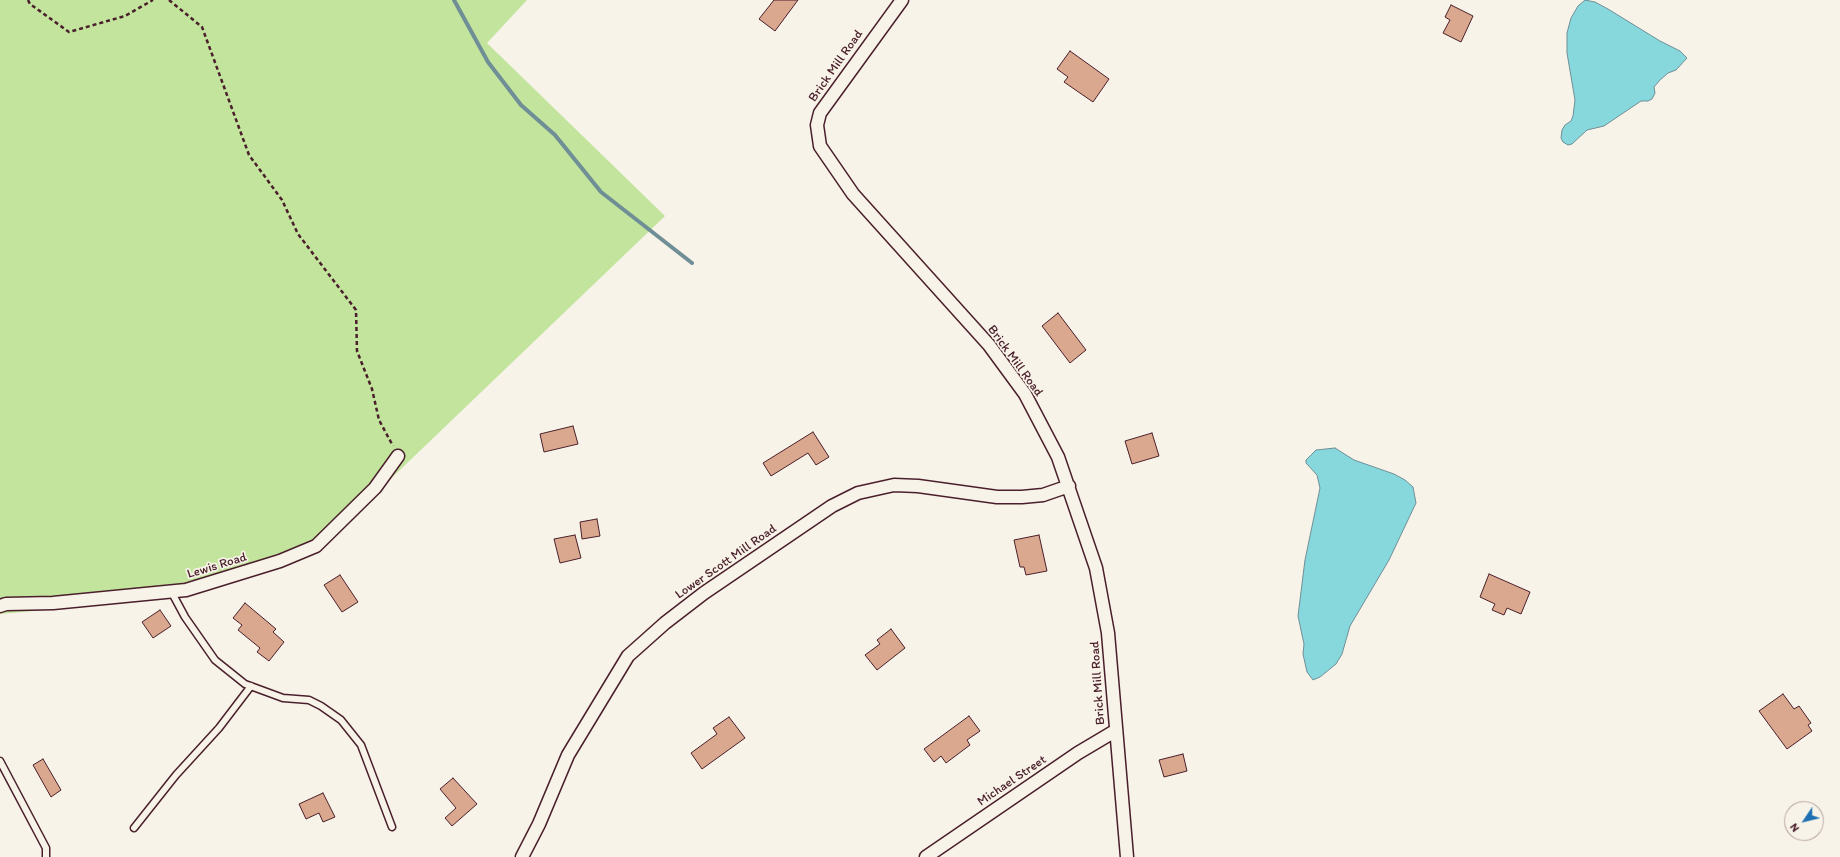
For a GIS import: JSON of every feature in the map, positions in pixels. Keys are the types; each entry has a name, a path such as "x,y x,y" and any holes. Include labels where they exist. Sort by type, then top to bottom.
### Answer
{"street":[{"name":"Brick Mill Road","path":"902,0 820,113 817,125 820,146 853,194 989,345 1025,394 1058,457 1069,486 1097,575 1108,633 1115,731 1126,830 1127,857"},
{"name":"Lewis Road","path":"0,606 6,604 53,603 186,590 280,561 316,546 375,488 398,456"},
{"name":"Lower Scott Mill Road","path":"522,857 539,824 568,755 628,656 665,623 704,593 826,510 858,493 894,485 997,497 1043,495 1069,486"},
{"name":"Michael Street","path":"926,857 1078,753 1115,731"}],"lane":[{"path":"171,591 185,617 215,660 245,684 283,698 310,700 341,720 361,745 392,827"},
{"path":"134,828 176,775 220,728 251,686"},
{"path":"0,761 46,848 46,857"}],"path":[{"path":"28,0 30,4 69,32 125,16 153,0"},
{"path":"168,0 202,27 249,154 282,200 298,234 356,310 357,351 372,389 379,420 398,456"}],"green space":[{"path":"0,0 527,0 487,43 665,216 331,536 135,602 0,614"}],"water":[{"path":"1585,0 1595,2 1608,9 1660,41 1680,51 1687,58 1676,70 1668,73 1654,87 1655,93 1652,99 1648,101 1641,101 1604,126 1587,130 1572,144 1568,145 1563,142 1561,138 1562,130 1565,125 1571,121 1575,100 1567,53 1567,33 1571,18 1578,6"},
{"path":"1335,448 1354,460 1394,474 1405,480 1413,487 1416,503 1389,560 1350,626 1342,654 1336,664 1320,677 1313,680 1307,672 1303,654 1304,644 1298,616 1305,560 1320,488 1317,475 1306,463 1306,460 1316,450"}],"building":[{"path":"774,0 798,0 775,31 759,19"},
{"path":"1451,5 1473,16 1461,42 1443,33 1450,20 1445,17"},
{"path":"1070,51 1109,79 1093,102 1064,82 1068,77 1057,69"},
{"path":"1058,313 1086,350 1070,363 1042,326"},
{"path":"573,426 578,444 544,452 540,434"},
{"path":"813,432 829,457 816,465 808,453 771,476 763,463"},
{"path":"1152,433 1159,456 1132,464 1125,441"},
{"path":"597,519 600,536 582,539 580,522"},
{"path":"575,535 581,558 560,563 554,539"},
{"path":"1039,535 1047,571 1026,575 1024,567 1020,567 1014,540"},
{"path":"1489,574 1530,592 1521,614 1507,608 1504,615 1492,610 1495,604 1480,597"},
{"path":"340,575 358,602 342,612 324,585"},
{"path":"245,603 276,629 273,632 284,642 269,661 257,652 260,648 238,630 242,625 233,618"},
{"path":"160,610 171,626 153,638 142,622"},
{"path":"891,629 905,648 877,670 865,655 880,644 877,640"},
{"path":"1783,694 1794,709 1799,706 1811,723 1808,725 1812,731 1787,749 1759,711"},
{"path":"969,716 980,731 967,740 970,745 946,763 941,756 934,762 924,749"},
{"path":"729,717 745,738 702,769 691,753 717,734 713,728"},
{"path":"1183,754 1187,771 1164,777 1159,760"},
{"path":"43,759 61,790 51,797 33,765"},
{"path":"453,778 477,804 452,826 445,818 456,808 440,789"},
{"path":"323,793 335,817 323,822 319,813 306,819 299,804"}],"waterway":[{"path":"454,0 488,62 521,105 555,135 601,192 692,263"}]}
